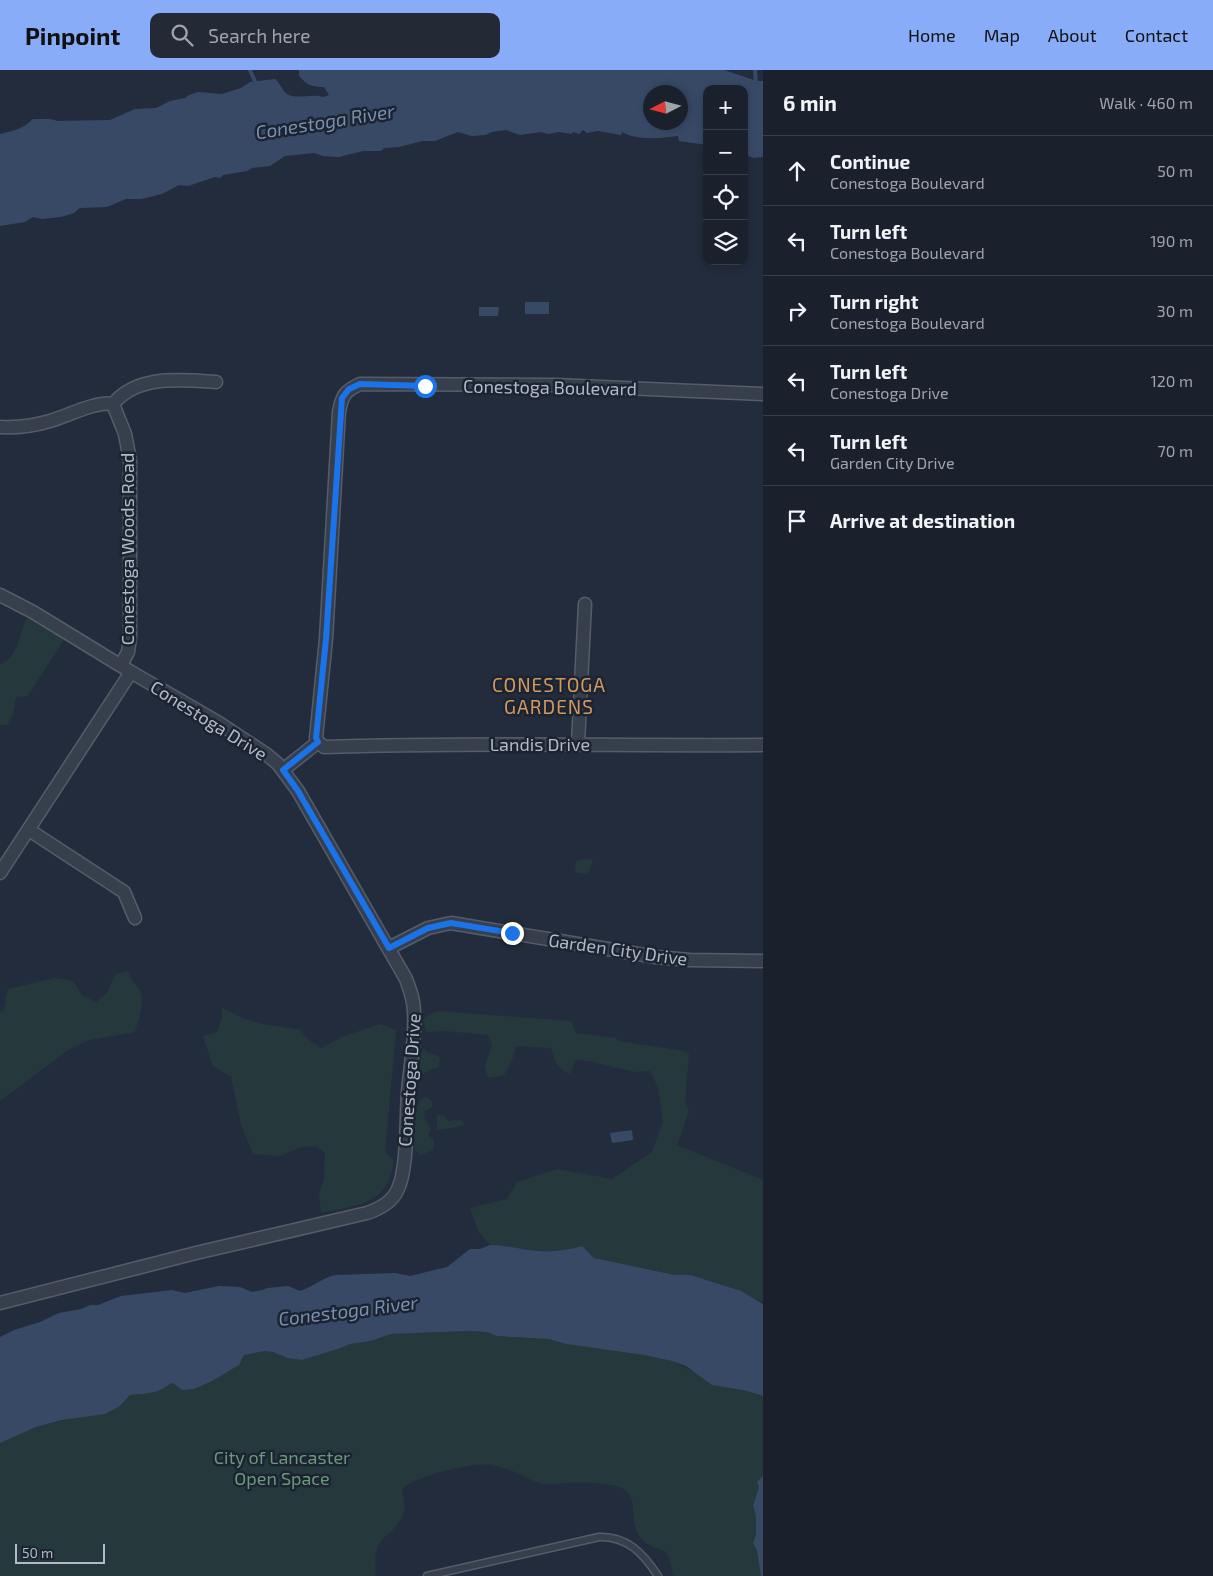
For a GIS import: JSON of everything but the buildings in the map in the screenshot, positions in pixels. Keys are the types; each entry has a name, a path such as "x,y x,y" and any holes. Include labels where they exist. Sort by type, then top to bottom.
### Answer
{"street":[{"path":"0,427 20,428 96,406 113,404 126,392 154,382 180,380 216,382"},
{"name":"Conestoga Boulevard","path":"318,742 316,738 326,639 340,412 342,398 349,389 360,384 555,386 763,394"},
{"name":"Conestoga Woods Road","path":"0,874 29,830 126,669 130,638 130,460 125,434 113,404"},
{"name":"Conestoga Drive","path":"0,595 34,612 126,669 219,723 266,754 283,770 298,791 406,979 411,992 415,1026 408,1091 403,1171 397,1192 380,1209 0,1303"},
{"path":"578,744 586,604"},
{"path":"283,770 318,742"},
{"name":"Landis Drive","path":"318,742 324,747 518,743 763,744"},
{"path":"29,830 124,892 135,918"},
{"name":"Garden City Drive","path":"389,948 428,928 451,923 656,957 763,961"}],"lane":[{"path":"427,1576 605,1536 619,1539 632,1547 648,1560 658,1576"}],"green space":[{"path":"34,618 64,639 28,696 16,697 13,714 7,725 0,725 0,664 11,657 14,652 26,619"},
{"path":"593,860 590,870 586,874 577,873 575,870 576,861"},
{"path":"127,970 140,991 142,1001 135,1032 89,1040 68,1050 0,1101 0,1012 3,1012 8,989 55,978 73,981 83,996 96,1002 107,993 115,975"},
{"path":"222,1008 245,1019 301,1030 306,1038 321,1048 344,1036 381,1024 396,1030 385,1152 394,1161 391,1176 378,1195 358,1205 321,1213 319,1194 324,1179 325,1153 317,1146 301,1147 280,1156 253,1154 241,1125 231,1077 213,1066 203,1036 217,1032 222,1018"},
{"path":"437,1011 571,1021 576,1033 616,1038 618,1041 684,1051 689,1054 685,1103 689,1111 677,1145 763,1180 763,1302 718,1283 691,1275 675,1275 594,1258 582,1246 571,1249 544,1251 490,1245 478,1231 470,1208 507,1199 517,1182 557,1169 612,1179 652,1152 663,1122 658,1087 650,1071 635,1072 576,1060 570,1074 562,1070 557,1064 551,1048 516,1046 512,1060 504,1075 488,1078 485,1066 492,1045 488,1035 445,1031 426,1032 423,1018"},
{"path":"424,1048 428,1053 438,1056 440,1059 439,1067 421,1075 421,1053"},
{"path":"423,1097 429,1098 432,1102 432,1107 425,1111 424,1118 430,1128 428,1135 434,1140 433,1150 421,1155 415,1150 413,1133 415,1107"},
{"path":"437,1115 443,1115 448,1121 461,1120 464,1123 463,1126 437,1130"},
{"name":"City of Lancaster Open Space","path":"487,1332 497,1336 549,1339 566,1344 672,1361 730,1389 747,1391 763,1396 763,1576 673,1576 670,1560 665,1551 650,1545 641,1538 636,1530 633,1504 630,1496 620,1487 596,1483 542,1483 492,1465 483,1465 459,1468 431,1475 419,1479 402,1489 404,1512 399,1522 379,1544 375,1561 376,1575 374,1576 0,1576 0,1443 36,1427 120,1406 130,1395 148,1393 173,1383 178,1386 226,1373 239,1365 244,1355 265,1351 287,1358 302,1360 350,1344 371,1341 391,1334"}],"water":[{"name":"Conestoga River","path":"299,70 724,70 757,81 763,81 763,157 753,158 748,156 748,85 703,85 703,144 679,141 678,136 642,138 622,132 621,135 598,131 587,133 583,130 579,134 573,132 572,134 559,132 548,134 541,132 520,135 506,130 472,136 458,132 435,141 423,141 399,147 384,148 381,151 363,151 339,157 323,156 314,153 285,156 270,166 223,175 220,178 215,177 188,186 179,185 162,194 141,199 126,199 107,207 80,208 74,213 61,217 42,219 33,217 25,222 0,226 0,134 14,131 33,119 58,121 110,120 135,109 156,108 170,101 185,98 198,92 222,94 241,88 250,82 275,79 285,92 291,96 323,97 329,95 324,87 316,87 305,82 299,76"},
{"path":"525,302 549,302 549,314 525,314"},
{"path":"479,307 499,307 498,316 479,316"},
{"path":"632,1130 633,1140 612,1143 610,1133"},
{"name":"Conestoga River","path":"490,1245 544,1251 571,1249 582,1246 594,1258 675,1275 691,1275 741,1291 763,1304 763,1396 747,1391 712,1385 686,1366 672,1361 566,1344 549,1339 497,1336 487,1332 469,1331 391,1334 371,1341 350,1344 302,1360 287,1358 265,1351 244,1355 239,1365 194,1389 182,1390 171,1383 154,1392 130,1395 120,1406 105,1414 62,1420 36,1427 0,1443 0,1337 14,1330 40,1322 59,1313 81,1309 90,1305 98,1305 121,1296 172,1290 185,1293 219,1286 240,1287 252,1292 288,1286 300,1291 336,1275 395,1273 410,1276 447,1267 470,1249 480,1249"},
{"path":"763,1476 763,1576 761,1576 757,1550 753,1543 756,1535 756,1516 753,1506 759,1487 757,1482"}],"waterway":[{"path":"250,70 257,86"},
{"path":"755,70 756,85"}],"district":[{"name":"CONESTOGA GARDENS","path":"549,695"}],"route":[{"path":"425,386 360,384 349,389 342,398 326,639 316,738 318,742 283,770 298,791 389,948 439,924 451,923 512,933"}]}
